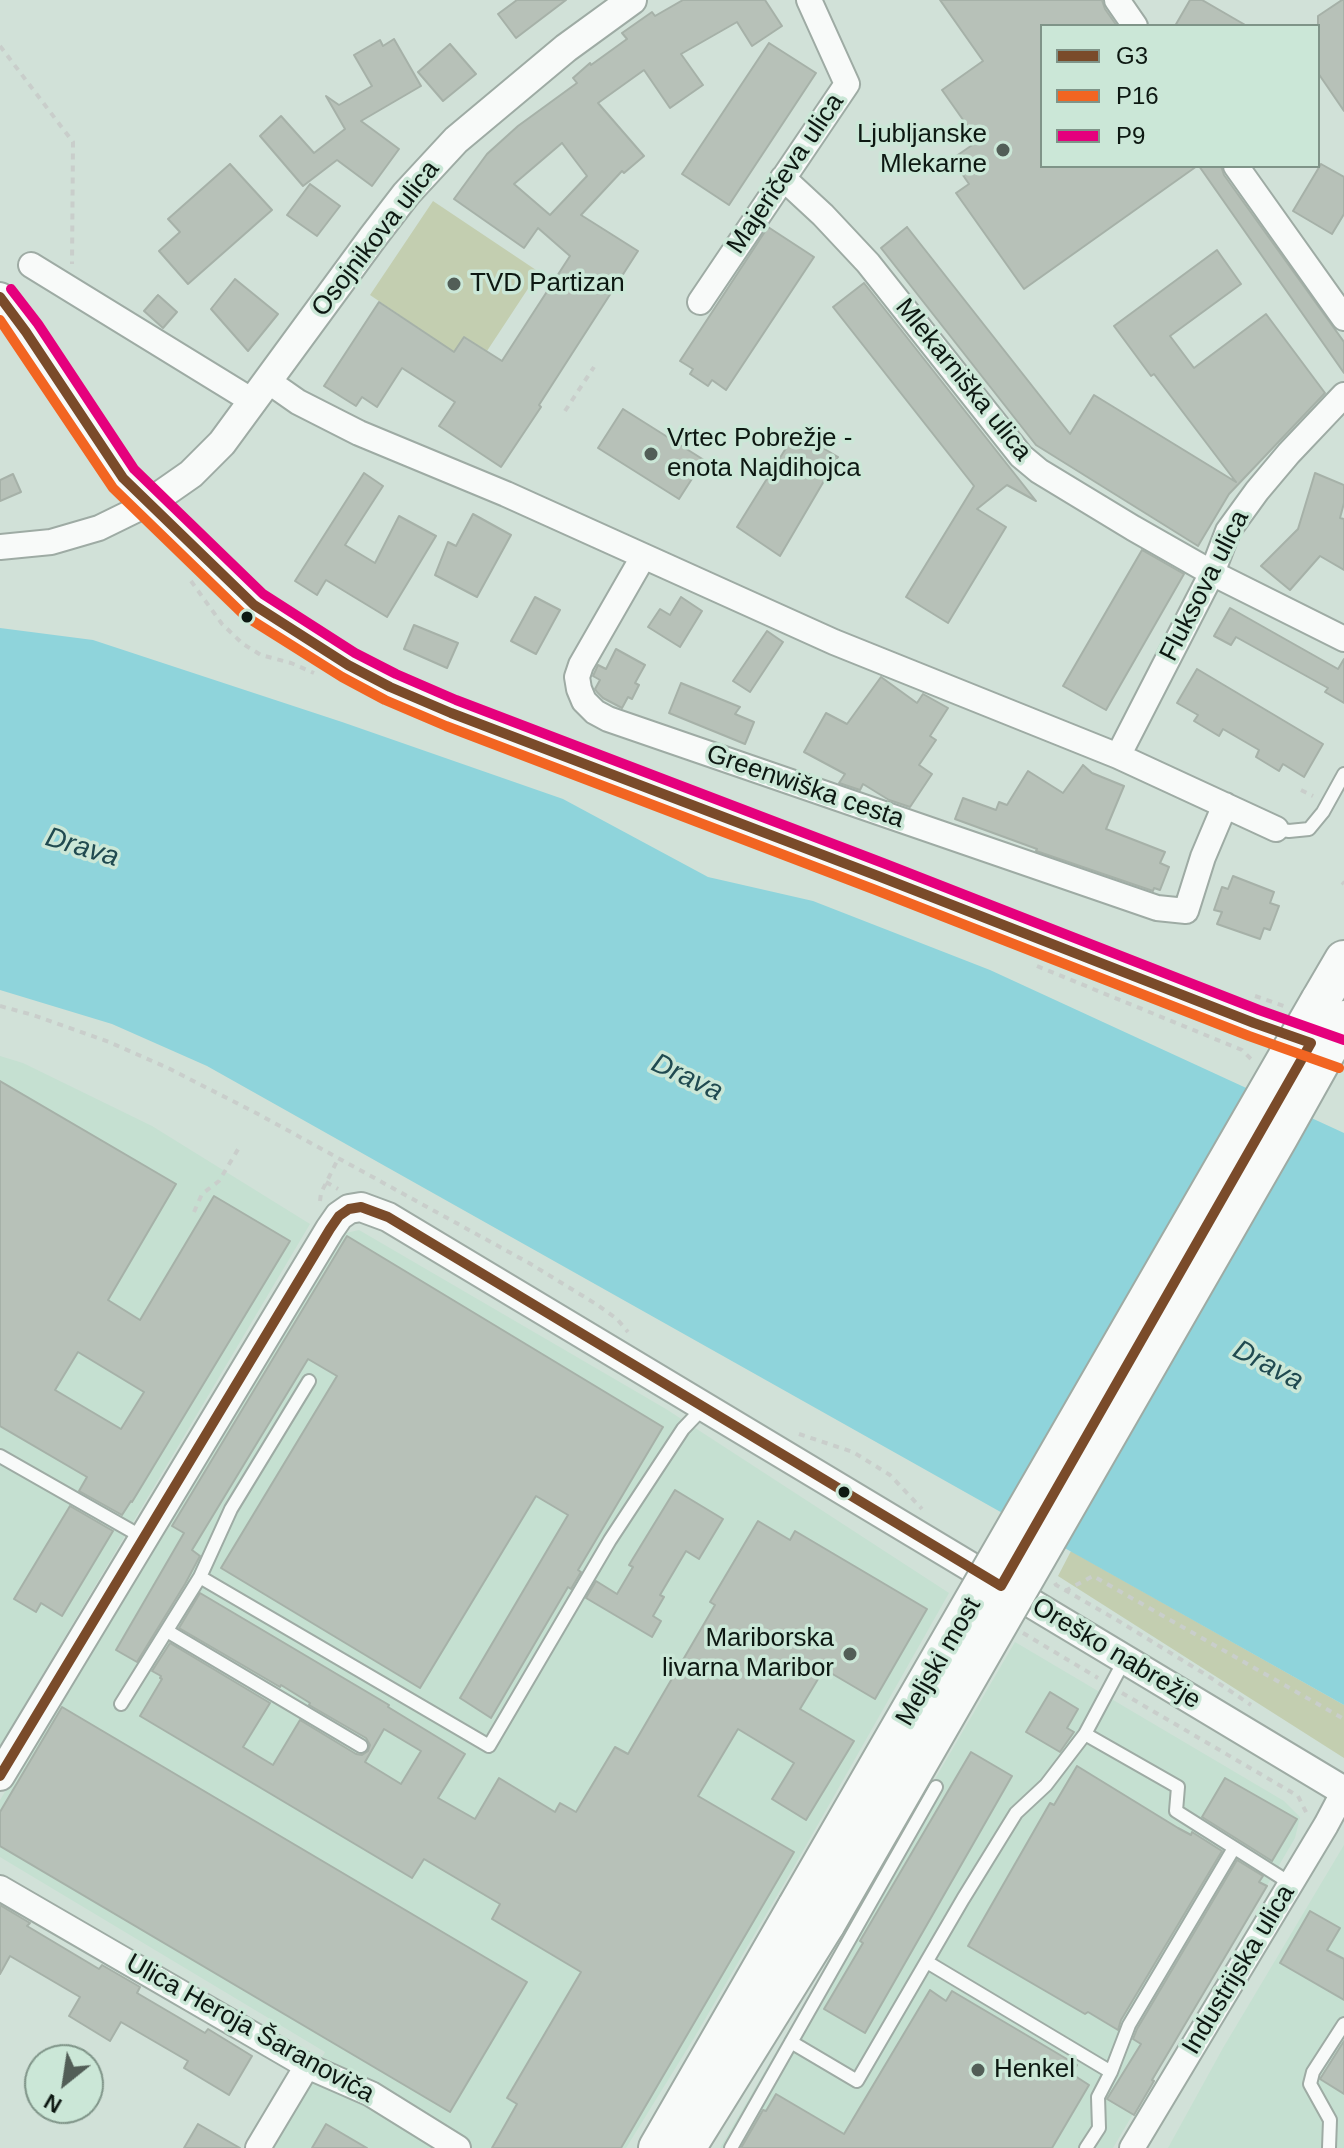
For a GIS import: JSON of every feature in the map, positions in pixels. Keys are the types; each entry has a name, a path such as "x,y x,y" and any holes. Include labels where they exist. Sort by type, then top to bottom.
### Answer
{"highway":[{"name":"Meljski most","path":"702,2098 811,1915 1332,1010 1344,960"},
{"path":"649,2148 702,2098"},
{"path":"658,2148 702,2098"},
{"path":"689,2148 702,2098"}],"street":[{"name":"Osojnikova ulica","path":"148,504 191,474 222,443 373,237 446,150 566,48 632,0"},
{"name":"Majeričeva ulica","path":"700,302 847,84 809,0"},
{"path":"1117,0 1134,24"},
{"path":"1237,168 1344,318"},
{"name":"Mlekarniška ulica","path":"783,178 868,263 1021,456 1039,471 1212,573 1344,639"},
{"path":"31,265 261,392 298,402 359,433 506,494 834,642 1118,756 1276,829"},
{"path":"0,297 123,478 254,605 348,665 451,713 1344,1055"},
{"name":"Fluksova ulica","path":"1118,756 1212,573 1228,531 1238,515 1289,453 1344,395"},
{"path":"0,547 51,542 99,528 148,504"},
{"name":"Greenwiška cesta","path":"643,557 577,677 584,701 595,712 623,724 1157,908 1186,911 1203,857 1225,805"},
{"name":"Meljski most","path":"1001,1586 1311,1043"},
{"name":"Oreško nabrežje","path":"344,1212 361,1207 388,1217 1344,1791"},
{"path":"0,1776 344,1212"},
{"name":"Industrijska ulica","path":"1132,2148 1344,1791"},
{"name":"Ulica Heroja Šaranoviča","path":"0,1888 307,2066 371,2094 458,2148"},
{"path":"258,2148 307,2066"}],"lane":[{"path":"1276,829 1309,829 1323,812 1344,774"},
{"path":"121,1704 200,1577 231,1509 309,1381"},
{"path":"200,1577 489,1746 610,1540 683,1429 704,1407"},
{"path":"0,1456 144,1538"},
{"path":"167,1631 361,1746"},
{"path":"791,2042 857,2081 1016,1813 1046,1785 1085,1734 1125,1659"},
{"path":"1085,1734 1178,1787 1176,1811 1290,1883"},
{"path":"731,2148 936,1787"},
{"path":"1086,2148 1099,2128 1098,2097 1129,2025 1234,1848"},
{"path":"927,1962 1111,2072"},
{"path":"1329,2148 1330,2120 1310,2084 1313,2072 1344,2024"}],"path":[{"path":"0,46 73,142 72,290"},
{"path":"565,411 594,367"},
{"path":"0,1006 109,1042 258,1114 542,1271 617,1319 630,1334"},
{"path":"194,1212 202,1194 219,1181 240,1146"},
{"path":"338,1159 321,1193 320,1206 344,1212"},
{"path":"788,1431 853,1452 890,1475 924,1510"},
{"path":"1052,1574 1056,1585 1252,1705"},
{"path":"1066,1589 1093,1576 1344,1719"},
{"path":"1018,1629 1089,1673"},
{"path":"1135,1700 1298,1796 1306,1815"}],"shaded area":[{"name":"TVD Partizan","path":"433,201 539,272 487,351 464,337 454,352 370,295"},
{"path":"0,1056 23,1063 152,1126 310,1224 0,1746"},
{"path":"359,1230 666,1409 949,1593 796,1863 626,2148 271,2148 325,2052 0,1857 0,1800 341,1234"},
{"path":"1071,1551 1344,1705 1344,1758 1058,1576"},
{"path":"1015,1642 1284,1801 1300,1817 1295,1838 1113,2148 720,2148"},
{"path":"1344,1845 1344,2148 1168,2148 1223,2048"}],"water":[{"name":"Drava","path":"0,628 93,640 563,799 708,877 813,901 990,970 1344,1133 1344,1705 207,1066 112,1024 0,990"}],"building":[{"path":"517,0 566,0 516,38 498,14"},
{"path":"683,0 765,0 782,26 752,46 737,22 681,54 703,85 670,108 644,70 598,103 644,156 624,173 622,171 581,215 638,251 501,467 439,426 455,402 402,368 377,407 362,397 356,406 324,386 379,302 454,352 464,337 502,361 570,256 538,228 524,248 454,199 487,154 518,126 577,83 573,78 590,63 627,39 622,33 652,12 655,16","holes":["562,143 587,176 550,215 514,184"]},
{"name":"Ljubljanske Mlekarne","path":"940,0 1102,0 1116,24 1040,24 1040,168 1194,168 1024,289 956,193 969,184 952,159 978,141 942,90 983,61"},
{"path":"1190,0 1202,0 1244,24 1176,24"},
{"path":"1344,0 1344,111 1320,76 1318,16"},
{"path":"394,39 421,86 361,121 399,149 372,186 337,160 303,186 260,136 281,116 314,153 345,129 326,96 339,105 372,86 354,55 380,40 383,46"},
{"path":"769,43 816,73 729,205 682,174"},
{"path":"450,44 476,74 443,101 418,72"},
{"path":"230,164 272,210 188,284 159,251 180,232 168,219"},
{"path":"1320,166 1344,177 1344,214 1332,234 1293,211"},
{"path":"1200,168 1222,168 1344,342 1344,373"},
{"path":"310,184 340,206 317,236 287,215"},
{"path":"768,227 814,257 726,390 712,380 708,386 690,374 693,369 680,361"},
{"path":"907,227 1070,434 1094,395 1236,482 1114,326 1217,250 1241,284 1170,336 1194,368 1266,314 1325,393 1229,494 1198,546 1036,445 881,248"},
{"path":"235,279 278,314 248,351 211,309"},
{"path":"864,283 1036,501 1007,485 977,509 1006,527 948,623 906,597 974,486 833,307"},
{"path":"158,295 177,312 163,328 144,311"},
{"name":"Vrtec Pobrežje - enota Najdihojca","path":"623,409 704,460 679,499 598,448"},
{"path":"796,432 838,457 780,556 737,527"},
{"path":"364,473 383,486 345,545 375,563 399,516 436,536 387,617 326,580 317,595 295,581"},
{"path":"1315,473 1344,485 1340,518 1344,519 1344,570 1320,556 1290,590 1261,566 1298,529"},
{"path":"13,474 21,492 0,501 0,480"},
{"path":"473,514 511,535 477,597 435,575 448,542 456,546"},
{"path":"1142,550 1184,574 1106,710 1063,686"},
{"path":"535,597 560,610 536,654 511,641"},
{"path":"681,597 702,611 680,647 648,627 660,609 670,615"},
{"path":"1230,608 1338,669 1344,659 1344,703 1325,692 1328,688 1236,637 1231,645 1214,636"},
{"path":"414,625 458,643 447,668 404,649"},
{"path":"767,631 783,642 750,692 733,681"},
{"path":"616,649 645,665 635,683 639,685 632,699 628,697 622,708 597,692 595,689 600,680 593,676 598,665 606,669"},
{"path":"1197,669 1323,744 1304,777 1283,764 1279,771 1256,757 1259,750 1223,729 1219,736 1194,721 1198,715 1177,703"},
{"path":"881,677 917,703 923,694 948,708 930,736 936,740 919,765 932,774 910,807 889,800 863,784 860,790 839,783 845,774 804,752 826,713 847,724"},
{"path":"681,683 740,707 735,714 754,722 745,744 669,713"},
{"path":"1083,765 1092,773 1124,786 1106,829 1165,852 1160,863 1169,867 1160,890 1154,888 1153,891 1036,851 955,819 963,798 996,810 999,802 1007,805 1028,771 1063,793"},
{"path":"1233,876 1274,892 1270,903 1279,906 1270,930 1264,928 1260,939 1217,924 1222,912 1214,910 1222,887 1228,889"},
{"path":"0,1081 176,1184 108,1300 140,1320 214,1196 290,1241 122,1515 79,1491 87,1477 0,1426","holes":["78,1352 144,1392 121,1429 55,1390"]},
{"path":"347,1236 663,1427 578,1570 581,1572 571,1589 568,1587 491,1718 460,1698 568,1515 536,1496 420,1688 221,1568 337,1376 308,1359 192,1550 200,1556 137,1662 116,1650 184,1533 172,1526"},
{"path":"675,1490 723,1519 699,1559 686,1551 660,1595 664,1597 653,1616 661,1621 652,1637 586,1598 596,1581 617,1594 633,1567 629,1565"},
{"path":"70,1506 113,1531 62,1616 41,1603 36,1612 14,1599"},
{"path":"758,1521 790,1540 795,1531 927,1609 875,1699 824,1669 800,1709 854,1741 806,1820 772,1799 794,1763 738,1729 698,1796 794,1852 621,2148 492,2148 517,2104 507,2098 581,1972 492,1919 500,1904 424,1859 412,1878 140,1716 162,1679 152,1671 170,1643 270,1703 243,1747 273,1765 300,1720 356,1754 362,1755 368,1751 370,1745 366,1738 281,1685 179,1628 200,1593 389,1705 465,1754 438,1798 475,1819 499,1778 555,1812 560,1803 576,1812 615,1747 628,1754 715,1605 710,1602","holes":["384,1729 421,1751 401,1784 365,1762"]},
{"path":"1050,1692 1078,1709 1067,1728 1074,1732 1060,1752 1026,1732"},
{"path":"62,1707 527,1982 450,2112 0,1846 0,1812"},
{"path":"971,1752 1012,1776 865,2033 824,2009 863,1943 860,1941"},
{"name":"Henkel","path":"1077,1766 1178,1828 1191,1835 1192,1832 1222,1851 1121,2020 1118,2030 968,1946 1050,1803 1054,1805"},
{"path":"1225,1778 1297,1819 1272,1861 1202,1817"},
{"path":"1237,1860 1263,1876 1259,1882 1267,1886 1134,2115 1107,2099 1141,2044 1133,2039 1137,2029"},
{"path":"0,1905 30,1923 27,1926 99,1969 102,1965 140,1987 137,1993 205,2033 208,2029 252,2056 229,2095 184,2068 188,2061 121,2022 110,2041 69,2016 80,1997 10,1956 0,1974"},
{"path":"1310,1911 1340,1928 1327,1950 1344,1959 1344,2000 1280,1963"},
{"name":"Henkel","path":"930,1990 946,2001 952,1991 1077,2065 1072,2074 1089,2085 1052,2148 741,2148 776,2094 844,2134"},
{"path":"1344,2041 1344,2094 1320,2079"},
{"path":"198,2124 240,2148 184,2148"},
{"path":"326,2124 367,2148 312,2148"}],"transit line":[{"name":"P9","path":"11,289 38,324 134,469 263,594 355,653 456,700 1344,1040"},
{"name":"G3","path":"0,297 123,478 254,605 348,665 451,713 1311,1043"},
{"name":"P16","path":"0,320 113,488 245,616 342,677 385,700 446,726 1339,1068"},
{"name":"G3","path":"1001,1586 1311,1043"},
{"name":"G3","path":"0,1776 330,1229 339,1216 349,1209 361,1207 388,1217 1001,1586"}],"place":[{"name":"Ljubljanske Mlekarne","path":"1003,150"},
{"name":"TVD Partizan","path":"454,284"},
{"name":"Vrtec Pobrežje - enota Najdihojca","path":"651,454"},
{"name":"Mariborska livarna Maribor","path":"850,1654"},
{"name":"Henkel","path":"978,2070"}]}
